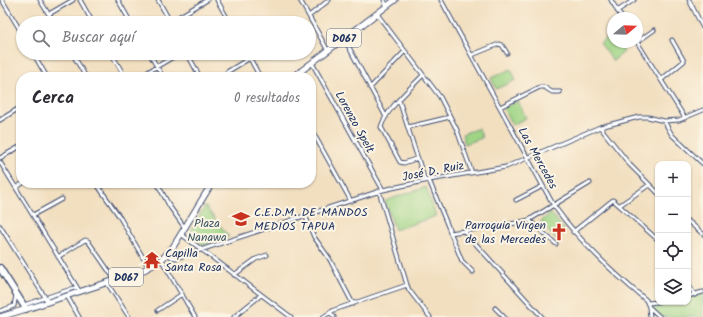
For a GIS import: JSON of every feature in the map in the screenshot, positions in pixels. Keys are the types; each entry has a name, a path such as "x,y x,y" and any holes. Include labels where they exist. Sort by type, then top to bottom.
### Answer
{"highway":[{"path":"0,268 25,307"}],"main road":[{"name":"D067","path":"300,72 395,0"},
{"name":"D067","path":"0,317 25,307 47,300 68,296 79,290 115,280 149,268 168,253 182,234 209,188"}],"street":[{"path":"2,0 16,23"},
{"path":"40,0 49,14 73,0"},
{"path":"80,0 89,16"},
{"path":"118,0 128,16"},
{"path":"158,0 167,16"},
{"path":"180,16 207,0"},
{"path":"300,0 309,16 329,0"},
{"path":"384,0 387,6"},
{"name":"Las Mercedes","path":"441,0 554,206 573,232 591,251 660,317"},
{"path":"611,0 617,10 634,0"},
{"path":"689,0 702,25"},
{"path":"219,1 226,16"},
{"path":"377,14 440,98 457,130 472,173"},
{"path":"316,29 328,51"},
{"path":"643,38 654,30"},
{"path":"344,38 386,117"},
{"path":"661,80 684,60 672,40"},
{"path":"472,55 499,44 507,53"},
{"path":"641,48 685,118"},
{"path":"370,88 405,52"},
{"path":"37,60 44,72"},
{"path":"76,60 83,72"},
{"path":"115,60 122,72"},
{"path":"153,60 160,72"},
{"path":"148,72 168,60"},
{"path":"191,60 197,72"},
{"path":"227,72 247,60"},
{"path":"251,60 257,72"},
{"name":"Lorenzo Spelt","path":"312,63 383,190"},
{"path":"418,158 404,163 400,162 382,129 382,124 399,100 423,75"},
{"path":"500,107 540,87 544,87 552,92 560,92"},
{"path":"399,100 418,158 427,180 462,261 473,272"},
{"path":"0,120 16,110"},
{"name":"José D. Ruiz","path":"168,253 171,257 176,258 379,191 427,180 506,167 567,140 600,128 639,117 675,121 703,110"},
{"path":"408,128 450,117"},
{"path":"664,120 672,135 703,164"},
{"path":"600,128 630,165 655,191"},
{"path":"316,138 351,201"},
{"path":"0,158 16,149"},
{"path":"0,162 79,290 47,300 0,226"},
{"path":"450,233 528,220 590,184"},
{"path":"620,206 648,185"},
{"path":"516,200 543,186"},
{"path":"99,188 149,268"},
{"path":"160,188 170,207 185,228"},
{"path":"379,191 409,290 430,317"},
{"path":"33,215 62,199"},
{"path":"573,232 611,201 615,201 655,237"},
{"path":"305,215 314,237 330,258 353,304"},
{"path":"528,220 556,244"},
{"path":"691,224 703,234"},
{"path":"464,231 542,317"},
{"path":"182,234 291,317"},
{"path":"58,257 85,240 88,241 115,280"},
{"path":"234,275 256,259 267,255"},
{"path":"161,260 195,317"},
{"path":"107,282 128,316 123,317"},
{"path":"323,317 330,312 407,285"},
{"path":"691,289 695,295"},
{"path":"691,296 703,292"},
{"path":"0,311 14,306 16,293"},
{"path":"158,310 182,294"},
{"path":"234,317 261,295"},
{"path":"68,296 79,317"},
{"path":"650,317 648,305 655,303"},
{"path":"495,308 504,317"},
{"path":"330,312 334,317"}],"green space":[{"path":"607,37 607,48 621,48 624,52 613,61 600,43"},
{"path":"511,69 516,80 496,89 491,78"},
{"path":"518,101 526,118 512,125 503,108"},
{"path":"479,128 482,138 465,144 462,134"},
{"path":"426,187 436,216 395,230 385,201"},
{"name":"Plaza Nanawa","path":"205,206 229,237 203,245 189,234"},
{"path":"551,213 565,231 555,239 540,222"},
{"path":"703,293 703,317 658,317 652,306 655,304 691,305 691,296"}],"place":[{"name":"C.E.D.M. DE MANDOS MEDIOS TAPUA","path":"241,219"},
{"name":"Parroquia Virgen de las Mercedes","path":"559,232"},
{"name":"Capilla Santa Rosa","path":"152,260"}]}
